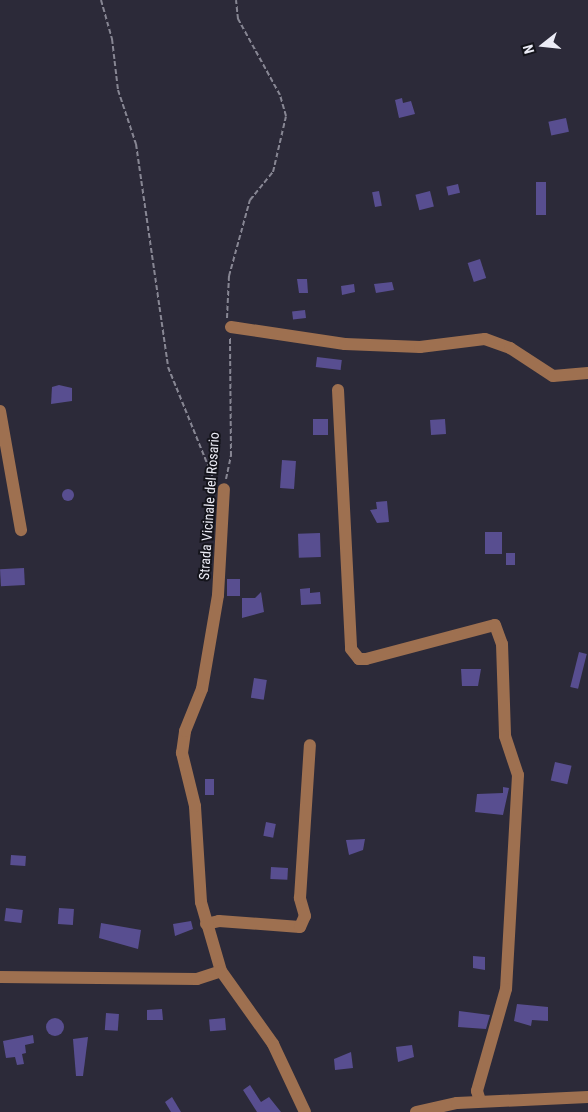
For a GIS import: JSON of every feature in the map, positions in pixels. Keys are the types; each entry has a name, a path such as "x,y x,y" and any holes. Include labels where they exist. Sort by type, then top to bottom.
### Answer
{"street":[{"path":"231,328 345,344 420,347 485,339 510,348 553,376 588,373"},
{"path":"338,390 351,650 359,658 366,659 495,625 502,644 506,736 518,775 506,989 478,1091 480,1101"},
{"path":"0,411 21,530"},
{"name":"Strada Vicinale del Rosario","path":"220,487 218,594 202,689 185,731 182,753 195,806 206,924 221,971 272,1044 305,1112"},
{"path":"206,924 219,921 300,927 305,916 300,898 310,745"},
{"path":"0,978 197,979 221,971"},
{"path":"416,1112 480,1101 588,1097"}],"path":[{"path":"101,0 112,38 118,90 136,144 168,367 220,487"},
{"name":"Strada Vicinale del Rosario","path":"220,487 231,456 229,276 250,200 273,172 286,116 280,95 238,19 236,0"}],"building":[{"path":"402,98 403,103 411,101 415,114 399,118 395,100"},
{"path":"566,118 569,132 551,135 548,122"},
{"path":"536,182 546,182 546,215 536,215"},
{"path":"458,184 460,193 448,195 446,187"},
{"path":"379,191 382,206 375,207 372,192"},
{"path":"430,191 434,207 419,210 415,195"},
{"path":"480,259 486,278 474,282 468,263"},
{"path":"297,279 307,279 308,293 299,293"},
{"path":"392,282 394,290 376,293 374,284"},
{"path":"354,284 355,292 342,295 341,286"},
{"path":"305,310 306,318 293,320 292,312"},
{"path":"317,357 342,360 341,370 316,367"},
{"path":"59,385 72,388 72,401 51,404 52,387"},
{"path":"313,419 328,419 328,435 313,435"},
{"path":"445,419 446,434 431,435 430,420"},
{"path":"282,460 296,461 294,489 280,488"},
{"path":"70,489 73,490 73,500 66,501 63,500 62,493 63,490"},
{"path":"387,501 389,522 377,523 370,510 377,509 376,502"},
{"path":"485,532 502,532 502,554 485,554"},
{"path":"320,533 321,557 299,558 298,534"},
{"path":"506,553 515,553 515,565 506,565"},
{"path":"24,568 25,585 1,586 0,569"},
{"path":"227,579 240,579 240,596 227,596"},
{"path":"310,588 310,593 320,592 321,604 301,605 300,589"},
{"path":"261,592 264,612 242,618 242,598 255,598"},
{"path":"579,652 587,654 578,689 570,687"},
{"path":"461,669 481,669 478,686 462,686"},
{"path":"254,678 267,680 264,700 251,698"},
{"path":"555,762 572,766 567,784 551,781"},
{"path":"205,779 214,779 214,795 205,795"},
{"path":"503,787 509,788 503,815 475,812 477,794 503,793"},
{"path":"266,822 276,824 273,838 263,836"},
{"path":"365,839 363,850 349,855 346,840"},
{"path":"11,855 26,856 25,866 10,865"},
{"path":"271,867 288,868 287,880 270,879"},
{"path":"6,908 23,910 21,923 4,921"},
{"path":"59,908 74,909 73,925 58,924"},
{"path":"191,921 193,929 175,936 173,924"},
{"path":"101,923 141,930 138,949 99,938"},
{"path":"473,956 485,957 485,970 473,968"},
{"path":"517,1004 548,1007 548,1021 532,1020 531,1026 514,1021"},
{"path":"162,1009 163,1020 147,1020 147,1010"},
{"path":"459,1011 490,1015 486,1029 458,1027"},
{"path":"106,1013 119,1014 118,1031 105,1030"},
{"path":"55,1018 61,1021 64,1027 61,1033 55,1036 49,1033 46,1027 49,1021"},
{"path":"225,1018 226,1030 210,1031 209,1019"},
{"path":"33,1035 34,1043 25,1045 26,1053 22,1054 24,1064 17,1065 15,1057 6,1058 3,1041"},
{"path":"88,1037 83,1076 76,1076 73,1039"},
{"path":"412,1045 414,1057 398,1062 396,1047"},
{"path":"351,1052 353,1068 335,1070 334,1059"},
{"path":"250,1085 261,1102 269,1097 281,1112 257,1112 243,1090"},
{"path":"172,1097 181,1112 171,1112 165,1102"}]}
